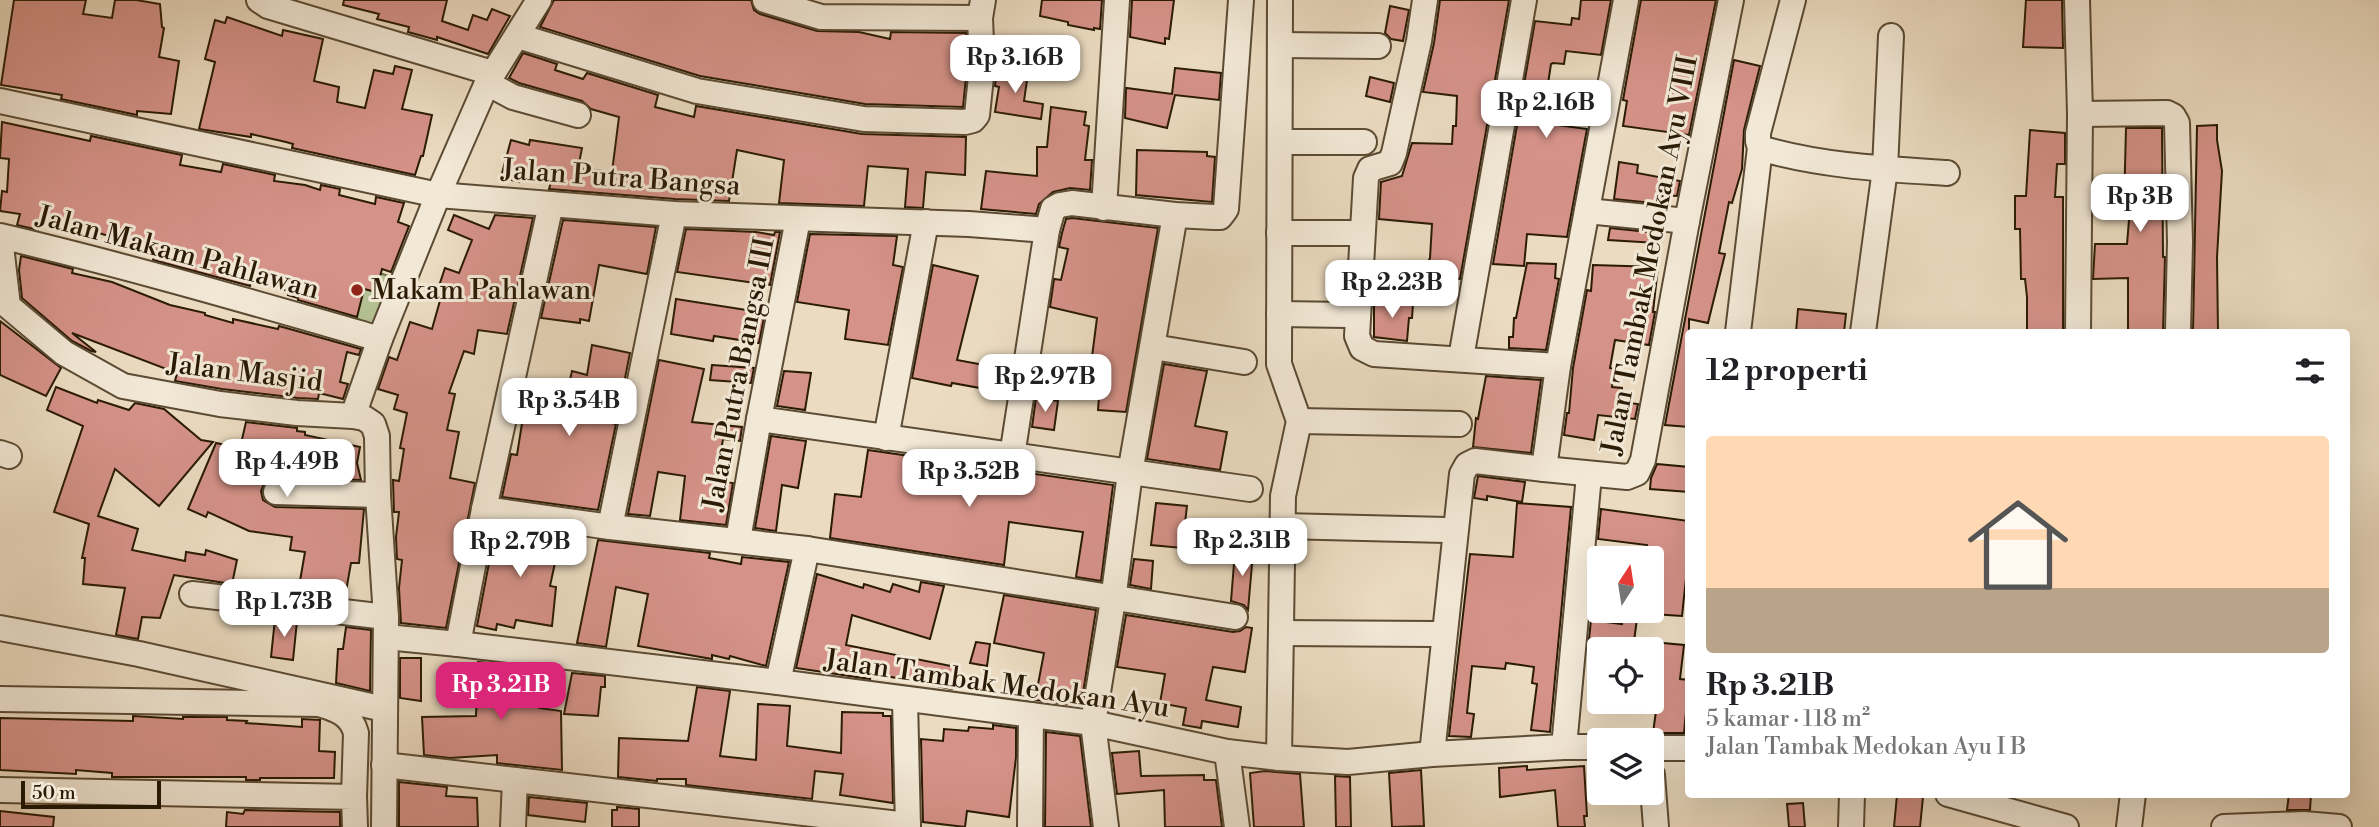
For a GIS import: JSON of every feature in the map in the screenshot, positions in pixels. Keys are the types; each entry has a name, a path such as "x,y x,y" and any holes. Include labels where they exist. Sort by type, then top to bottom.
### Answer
{"street":[{"path":"259,0 268,6 490,78 513,97 578,115"},
{"path":"353,416 380,339 438,195 490,78 539,0"},
{"path":"518,36 697,91 864,119 965,122 973,120 977,115 982,67 982,9 893,16 821,17 765,0"},
{"path":"1104,208 1117,0"},
{"path":"1012,456 1047,230 1053,209 1072,203 1175,215 1220,217 1226,209 1241,0"},
{"path":"1279,758 1283,496 1299,421 1279,364 1280,0"},
{"path":"1425,0 1419,41 1394,153 1390,163 1370,169 1366,178 1357,336 1362,348 1374,354 1558,366"},
{"path":"1461,358 1524,0"},
{"path":"1545,469 1558,366 1626,0"},
{"name":"Jalan Tambak Medokan Ayu VIII","path":"1432,754 1462,474 1466,465 1475,461 1627,477 1637,473 1643,460 1731,0"},
{"path":"1738,329 1760,148 1758,133 1793,0"},
{"path":"2077,0 2080,114 2077,329"},
{"path":"1863,329 1885,169 1891,36"},
{"path":"1280,45 1378,46"},
{"name":"Jalan Putra Bangsa","path":"0,101 438,195 674,214 926,222 1047,230"},
{"path":"2080,114 2171,115 2177,122 2180,242 2178,329"},
{"path":"1280,142 1364,142"},
{"path":"1760,148 1803,158 1885,169 1947,173"},
{"path":"458,644 484,509 551,204"},
{"path":"1587,211 1687,221"},
{"path":"610,527 674,214"},
{"path":"1106,827 1093,723 1130,473 1175,215"},
{"name":"Jalan Putra Bangsa III","path":"738,540 798,219"},
{"path":"886,438 926,222"},
{"path":"1279,233 1351,233"},
{"name":"Jalan Makam Pahlawan","path":"0,237 128,267 380,339"},
{"name":"Jalan Masjid","path":"0,237 4,309 64,353 123,386 220,404 353,416 364,418 373,424 377,436 386,627 384,827"},
{"path":"1279,314 1348,315"},
{"path":"1153,347 1244,362"},
{"path":"759,419 1250,489"},
{"path":"1299,421 1459,424"},
{"name":"Jalan Tambak Medokan Ayu VIII","path":"1564,747 1589,475"},
{"path":"276,492 378,495"},
{"path":"484,509 610,527 807,549 1113,600 1235,617"},
{"path":"1282,526 1446,530"},
{"path":"778,682 807,549"},
{"name":"Jalan Tambak Medokan Ayu","path":"192,594 386,627 458,644 1093,723 1227,752 1279,758 1348,762 1432,754 1587,747"},
{"path":"0,628 139,654 384,709"},
{"path":"1281,633 1434,634"},
{"path":"0,699 320,704 340,710 353,723 355,733 355,827"},
{"path":"384,765 515,780 789,819 908,826 905,700"},
{"path":"1030,827 1031,715"},
{"path":"1664,748 1685,748"},
{"path":"1227,752 1237,827"},
{"path":"513,827 515,780"},
{"path":"0,790 354,796"},
{"path":"1851,827 1852,798"},
{"path":"1973,798 2024,806 2066,827"},
{"path":"2129,827 2133,798"},
{"path":"1654,805 1656,827"},
{"path":"2224,827 2339,827"}],"green space":[{"path":"357,264 396,279 377,327 338,311"}],"building":[{"path":"14,0 86,0 83,14 112,18 115,0 160,4 164,28 159,57 179,61 171,114 137,111 137,115 61,99 62,95 1,85"},
{"path":"344,0 447,0 442,21 468,30 473,15 487,20 492,9 510,16 488,54 437,37 437,40 408,32 409,27 377,19 379,14 343,5"},
{"path":"554,0 751,0 754,10 760,14 817,31 859,32 890,39 891,32 966,33 967,67 963,107 865,104 700,76 540,27"},
{"path":"1042,0 1102,0 1100,29 1068,25 1068,22 1040,16"},
{"path":"1132,0 1174,0 1169,39 1165,38 1165,44 1130,37"},
{"path":"1440,0 1509,0 1460,279 1422,276 1430,258 1432,224 1379,219 1381,182 1402,176 1412,143 1452,144 1453,126 1456,126 1457,96 1423,92"},
{"path":"1581,0 1611,0 1601,55 1566,51 1564,64 1551,64 1542,123 1587,129 1567,237 1527,234 1524,266 1493,264 1535,21 1571,25 1572,18 1579,19"},
{"path":"1641,0 1716,0 1689,135 1623,126 1627,101 1623,100"},
{"path":"2026,0 2062,0 2063,48 2023,47"},
{"path":"1390,6 1409,10 1403,41 1391,39 1385,33"},
{"path":"227,17 282,36 283,30 323,39 314,81 339,87 337,102 365,108 374,70 393,74 395,66 412,70 402,109 432,115 423,156 415,175 292,148 293,144 251,134 251,137 199,129 215,62 205,59 215,20 225,23"},
{"path":"523,53 557,64 555,70 583,79 587,73 658,95 655,107 694,117 696,106 862,134 966,137 965,175 926,172 923,208 905,207 908,169 868,166 864,206 779,203 784,160 737,150 729,201 549,189 551,182 521,176 519,182 501,177 511,140 529,145 530,140 582,148 578,168 612,172 619,117 591,109 582,101 509,78"},
{"path":"1734,60 1760,66 1744,130 1742,169 1732,203 1729,202 1719,253 1725,254 1708,323 1689,319 1689,329 1685,329 1685,427 1665,425"},
{"path":"997,68 1028,73 1024,101 1043,104 1041,119 995,112 999,87 995,86"},
{"path":"1175,68 1221,73 1219,100 1175,95 1167,128 1125,118 1126,88 1172,94"},
{"path":"1370,77 1394,83 1390,102 1366,96"},
{"path":"1051,107 1086,112 1084,125 1089,126 1085,160 1092,160 1090,190 1070,188 1053,192 1039,204 1036,214 981,209 986,171 1037,176 1037,147 1047,147"},
{"path":"2,122 90,141 91,136 182,155 180,165 221,172 223,164 275,175 274,181 320,190 321,185 340,189 339,195 375,204 376,197 404,203 398,222 409,226 391,272 382,269 376,292 364,289 357,317 298,300 288,295 289,291 251,281 250,286 153,260 156,250 92,231 41,218 38,230 17,225 20,214 0,211 2,191 7,192 9,159 0,158"},
{"path":"2217,125 2222,171 2217,257 2218,329 2193,329 2197,126"},
{"path":"2126,128 2162,128 2165,257 2163,329 2128,329 2128,278 2093,279 2095,244 2127,244 2130,208 2124,207"},
{"path":"2030,130 2065,133 2065,164 2057,164 2055,197 2063,197 2063,329 2027,329 2025,279 2021,279 2020,229 2015,229 2015,196 2026,196"},
{"path":"1137,150 1207,152 1207,156 1215,157 1212,202 1136,195"},
{"path":"1619,162 1638,165 1637,173 1680,181 1677,196 1663,195 1662,204 1614,199"},
{"path":"454,215 489,229 495,215 533,218 507,334 478,330 474,354 464,351 449,393 455,394 447,430 459,432 450,478 475,483 446,628 401,623 399,588 402,560 397,559 399,512 394,512 393,480 399,481 404,449 400,448 407,413 394,409 398,395 378,389 389,357 397,360 410,322 432,329 441,297 436,295 445,268 459,273 472,240 448,230"},
{"path":"1066,219 1158,228 1126,412 1098,410 1099,397 1090,396 1089,380 1097,318 1050,307 1054,279 1061,280 1068,249 1059,247 1062,233"},
{"path":"563,220 656,227 647,274 599,265 589,321 580,319 580,323 541,318"},
{"path":"1610,228 1658,233 1657,243 1608,240"},
{"path":"686,229 774,235 775,232 780,232 770,285 677,272"},
{"path":"810,234 897,236 893,265 903,267 888,345 845,339 849,310 797,302"},
{"path":"21,256 73,269 72,273 112,282 170,305 233,323 233,319 278,329 279,326 361,349 359,355 347,352 340,382 348,384 343,399 319,393 318,399 298,398 175,381 177,373 72,333 96,352 72,341 22,298 19,270"},
{"path":"1527,263 1556,264 1555,278 1559,279 1546,350 1509,348 1509,337 1513,337 1514,318"},
{"path":"933,265 978,276 957,360 995,367 991,390 912,378"},
{"path":"1593,265 1658,267 1655,312 1649,345 1615,340 1610,368 1614,369 1612,387 1622,388 1621,402 1638,404 1635,419 1598,415 1594,440 1564,435 1587,290 1591,291"},
{"path":"676,299 765,313 759,343 714,336 713,341 671,334"},
{"path":"1374,301 1413,304 1407,341 1374,337"},
{"path":"1798,309 1846,314 1844,329 1796,329"},
{"path":"0,321 61,368 46,396 0,375"},
{"path":"592,345 630,353 622,393 615,392 608,422 616,424 598,510 502,497 511,454 517,455 526,398 564,406 572,371 587,375"},
{"path":"659,360 704,369 692,422 742,427 740,441 723,439 716,481 733,483 726,525 680,520 685,476 658,472 650,516 628,514"},
{"path":"1164,364 1207,371 1195,426 1227,432 1220,470 1147,459"},
{"path":"712,365 754,368 751,383 710,380"},
{"path":"784,371 811,373 805,410 777,406"},
{"path":"1486,376 1541,380 1531,453 1473,447 1476,418 1478,419"},
{"path":"56,387 97,403 98,400 129,410 135,403 164,409 201,440 213,442 159,506 115,469 98,516 138,529 132,550 185,561 186,552 205,555 206,550 237,560 232,584 174,575 160,618 142,617 138,639 116,635 125,588 83,584 85,558 82,558 89,524 54,512 83,426 47,410"},
{"path":"1036,398 1058,401 1054,430 1032,427"},
{"path":"246,422 297,428 297,431 305,432 305,435 360,447 357,463 361,480 276,477 264,484 261,491 263,500 275,507 364,509 359,563 351,563 345,597 279,589 279,584 298,587 300,581 305,552 290,550 292,537 249,531 208,512 206,517 188,509 216,443 240,448"},
{"path":"771,436 806,441 798,488 782,485 776,531 755,528"},
{"path":"868,450 1113,485 1101,581 1076,577 1083,532 1009,522 1004,565 830,538 835,494 861,497"},
{"path":"1657,464 1685,467 1685,492 1650,489"},
{"path":"1478,476 1525,482 1522,502 1487,496 1487,500 1474,498"},
{"path":"1156,503 1187,506 1182,548 1151,545"},
{"path":"1517,503 1571,507 1550,732 1531,730 1537,684 1532,683 1534,667 1506,663 1505,669 1472,666 1467,713 1474,714 1471,737 1449,736 1470,554 1513,557"},
{"path":"1601,509 1685,520 1685,588 1682,616 1664,615 1664,546 1598,539"},
{"path":"496,526 561,535 550,586 556,587 552,626 516,620 514,628 497,624 496,630 477,626"},
{"path":"598,540 710,553 709,558 741,564 742,557 789,562 766,666 730,656 729,659 712,655 712,659 638,646 648,594 616,587 606,647 577,643"},
{"path":"1235,551 1253,553 1248,610 1244,605 1231,601"},
{"path":"1134,559 1153,561 1151,589 1130,585"},
{"path":"817,574 863,588 864,584 890,592 893,584 919,592 921,582 944,586 930,639 852,615 846,645 956,667 952,689 871,673 870,679 796,668"},
{"path":"1004,595 1096,610 1081,706 1035,700 1044,653 994,643"},
{"path":"1126,615 1233,632 1246,627 1252,628 1245,672 1213,667 1206,700 1241,707 1238,727 1202,721 1201,728 1183,725 1186,708 1160,703 1165,674 1117,667"},
{"path":"275,619 297,621 293,660 271,657"},
{"path":"1591,623 1636,623 1635,637 1589,637"},
{"path":"346,627 371,630 370,691 336,683 338,649 343,649"},
{"path":"976,642 990,644 987,666 970,663"},
{"path":"1664,643 1684,645 1680,679 1685,680 1684,733 1664,733 1664,728 1654,728 1656,714 1664,714"},
{"path":"400,658 421,658 421,701 400,698"},
{"path":"478,662 545,669 539,708 561,711 562,770 497,763 497,755 450,758 424,755 422,717 476,716"},
{"path":"572,673 605,676 598,716 564,714"},
{"path":"697,687 730,691 720,756 756,760 758,704 790,706 787,746 841,753 842,712 883,713 883,716 891,716 893,803 840,795 843,774 815,771 812,799 686,785 686,779 657,781 618,777 619,738 688,741"},
{"path":"133,716 183,719 227,717 227,720 247,721 246,723 302,727 302,719 320,720 319,751 335,752 334,778 246,780 246,777 112,777 112,773 76,770 76,774 0,770 0,718 133,721"},
{"path":"993,725 1016,728 1016,757 1009,817 967,811 965,827 923,822 921,739 943,741 944,729 993,729"},
{"path":"1046,732 1080,736 1091,827 1045,827"},
{"path":"1139,751 1141,776 1204,775 1204,780 1216,780 1222,827 1165,827 1164,790 1117,794 1112,753"},
{"path":"1527,766 1527,770 1584,766 1587,816 1584,816 1585,827 1558,827 1555,790 1500,797 1499,768"},
{"path":"1421,770 1424,826 1392,827 1389,773"},
{"path":"1265,771 1300,774 1304,827 1254,827 1250,773"},
{"path":"1335,776 1350,777 1351,827 1336,827"},
{"path":"399,782 447,787 446,796 477,798 478,827 399,827"},
{"path":"529,797 587,803 585,822 528,815"},
{"path":"1897,798 1923,798 1920,827 1894,827"},
{"path":"2288,798 2311,798 2310,810 2287,810"},
{"path":"1803,803 1805,827 1789,827 1787,804"},
{"path":"617,807 639,809 639,827 612,827 612,810 617,810"},
{"path":"245,810 340,812 340,827 226,827 227,812 243,814"},
{"path":"0,811 54,817 53,827 0,827"}],"place":[{"name":"Makam Pahlawan","path":"357,290"}]}
